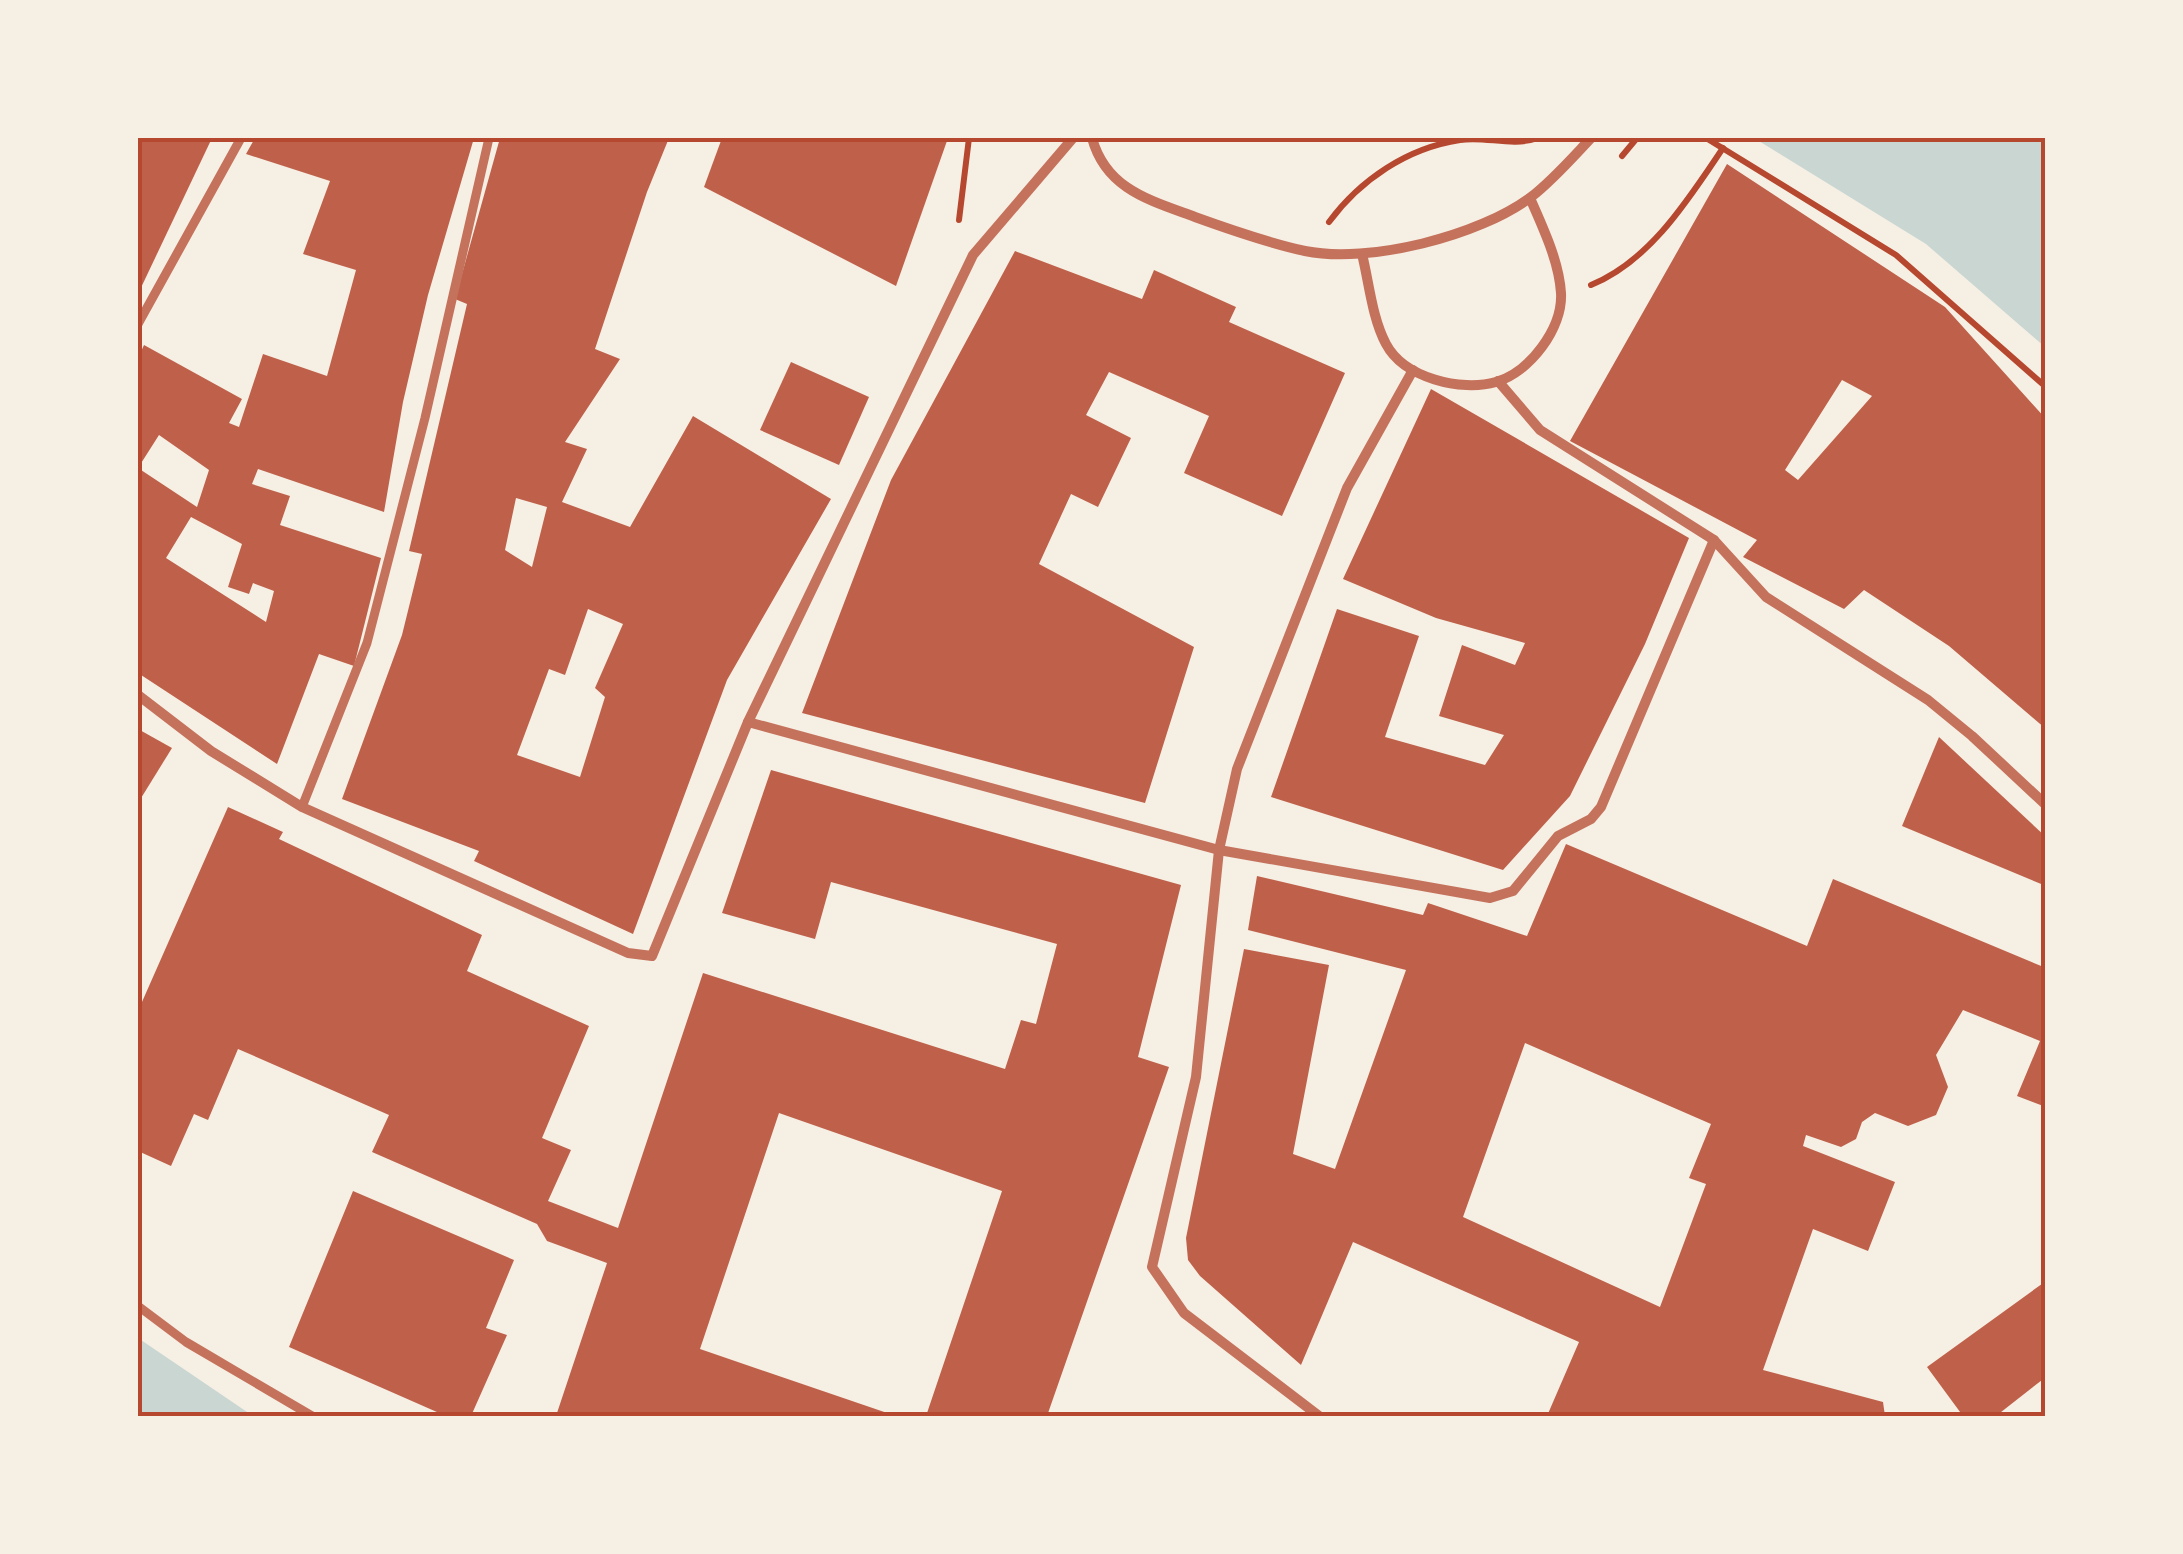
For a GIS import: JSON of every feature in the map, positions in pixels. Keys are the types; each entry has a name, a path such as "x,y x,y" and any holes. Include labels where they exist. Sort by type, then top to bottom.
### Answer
{"street":[{"path":"138,324 241,138"},
{"path":"302,806 366,644 425,418 489,138"},
{"path":"138,695 211,751 302,806 628,953 652,956 748,722 973,255 1073,138"},
{"path":"1092,138 1098,158 1117,183 1152,200 1234,230 1308,251 1362,254 1455,236 1530,198 1587,141"},
{"path":"1362,254 1386,346 1413,370 1446,382 1498,382 1526,364 1539,350 1553,330 1562,296 1554,259 1530,198"},
{"path":"1319,1416 1184,1313 1152,1267 1196,1077 1219,850 1237,770 1347,488 1413,370"},
{"path":"1498,382 1540,430 1714,540 1766,597 1928,700 2046,805"},
{"path":"748,722 1219,850 1490,898 1512,891 1558,836 1591,819 1601,807 1714,540"},
{"path":"138,1306 186,1342 312,1416"}],"path":[{"path":"970,138 958,216 973,255"},
{"path":"1345,200 1410,154 1461,140 1523,143 1538,138"},
{"path":"1630,147 1636,138"},
{"path":"1706,138 1896,256 2046,388"},
{"path":"1562,296 1616,275 1668,226 1724,148"}],"shaded area":[{"path":"1754,138 2045,138 2045,347 1926,244"},
{"path":"138,1338 253,1416 138,1416"}],"building":[{"path":"138,138 212,138 138,294"},
{"path":"255,138 474,138 428,295 403,402 384,512 258,469 252,484 290,496 280,525 381,558 354,666 319,654 277,764 138,673 138,468 138,358 144,345 242,399 229,423 239,427 263,354 327,376 356,270 303,254 330,181 246,154","holes":["159,435 209,470 197,507 138,468","191,517 242,544 228,587 249,594 253,583 274,591 266,622 166,558"]},
{"path":"500,138 669,138 595,349 620,359 565,442 587,449 562,502 630,527 693,416 831,499 727,680 633,934 474,861 479,851 342,799 402,635 422,554 409,551 467,304 455,299","holes":["516,498 547,507 532,567 505,550","588,609 623,624 595,688 605,697 580,777 517,755 549,669 565,675"]},
{"path":"722,138 948,138 896,286 704,187"},
{"path":"1727,164 1945,307 2046,419 2046,729 1949,646 1864,590 1844,609 1743,557 1757,540 1570,441","holes":["1842,380 1872,396 1798,480 1785,470"]},
{"path":"1015,251 1142,299 1154,270 1236,307 1229,322 1345,373 1282,516 1184,473 1209,416 1109,372 1086,415 1131,438 1098,507 1071,494 1039,564 1194,647 1145,803 802,713 891,480"},
{"path":"791,362 869,397 839,465 760,430"},
{"path":"1431,389 1689,538 1645,644 1570,796 1503,870 1271,797 1337,609 1419,636 1385,737 1485,765 1504,735 1439,716 1462,645 1515,665 1525,643 1436,618 1343,579"},
{"path":"138,729 172,748 138,803"},
{"path":"1939,737 2046,837 2046,886 1902,826"},
{"path":"771,770 1181,885 1138,1057 1169,1067 1047,1416 926,1416 1002,1191 779,1113 700,1349 896,1416 556,1416 607,1263 547,1241 537,1224 372,1152 389,1115 238,1049 208,1120 194,1114 171,1166 138,1151 138,1011 228,807 283,832 279,839 482,935 467,971 589,1026 542,1138 571,1150 548,1201 618,1228 703,973 1005,1069 1021,1020 1036,1024 1057,944 831,882 815,939 722,913"},
{"path":"1566,844 1807,946 1833,879 2046,968 2046,1107 2017,1096 2040,1041 1963,1010 1936,1055 1948,1087 1936,1115 1908,1126 1875,1113 1862,1122 1856,1139 1841,1147 1806,1135 1803,1146 1895,1182 1868,1251 1813,1229 1763,1370 1883,1402 1885,1416 1547,1416 1579,1342 1353,1242 1301,1365 1200,1276 1188,1260 1186,1238 1244,949 1329,965 1293,1154 1335,1169 1406,970 1248,930 1257,876 1423,915 1428,903 1527,936","holes":["1525,1043 1711,1124 1689,1178 1706,1184 1660,1307 1463,1217"]},
{"path":"353,1191 514,1260 486,1328 507,1335 471,1416 446,1416 289,1347"},
{"path":"2046,1281 2046,1384 2042,1380 1996,1416 1963,1416 1927,1367"}]}
